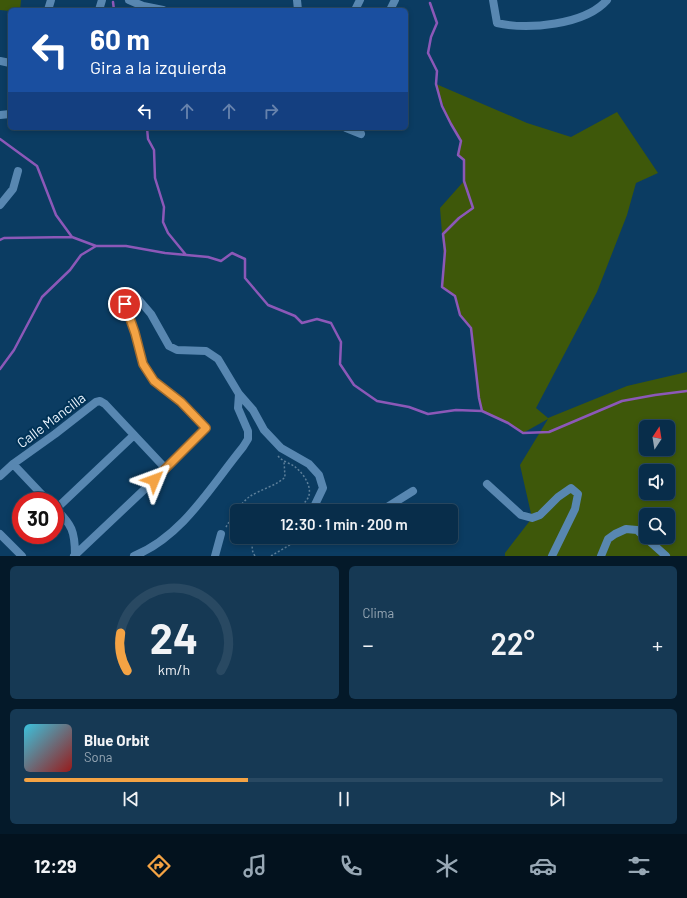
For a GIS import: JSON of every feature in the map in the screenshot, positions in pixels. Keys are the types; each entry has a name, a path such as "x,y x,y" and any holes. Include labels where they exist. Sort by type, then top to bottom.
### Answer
{"street":[{"path":"130,0 143,6 153,8"},
{"path":"494,0 497,23 510,26 549,25 574,19 597,9 607,0"},
{"path":"351,130 361,134"},
{"path":"0,205 13,188 18,171"},
{"path":"75,556 166,469 206,428 181,402 154,381 143,364 135,333 125,304 131,298 139,300 152,314 169,346 177,350 206,350 218,359 239,394 253,410 264,430 276,444 288,453 309,464 319,475 323,488 315,504"},
{"path":"134,556 148,550 177,527 195,509 248,439 248,431 238,408 239,394"},
{"name":"Calle Mancilla","path":"0,476 13,464 96,402 100,401 105,404 134,435"},
{"path":"64,501 134,435 166,469"},
{"path":"13,464 39,492"},
{"path":"487,484 521,515 532,518 540,515 558,497 571,488 578,494 575,510 552,556"},
{"path":"392,504 413,491"},
{"path":"64,518 72,528 75,539 75,556"},
{"path":"601,556 608,539 626,529 637,530 666,556"},
{"path":"0,534 22,556"},
{"path":"215,556 222,534"}],"path":[{"path":"277,454 280,458 294,466 304,475 310,487 309,498 303,504"},
{"path":"222,534 235,512 248,498 281,481 285,477 284,461"},
{"path":"252,544 252,551 256,556"},
{"path":"271,556 292,544"}],"green space":[{"path":"0,0 21,0 20,8 8,8 8,11 0,10"},
{"path":"436,84 527,123 571,137 617,112 658,173 636,183 627,215 597,292 536,408 548,418 627,386 687,372 687,556 505,556 505,553 532,518 520,465 548,419 523,433 508,423 482,411 479,398 471,328 460,315 455,296 442,287 444,258 440,208 464,181 464,160 458,155 461,141 444,107"}],"waterway":[{"path":"113,2 114,8"},
{"path":"430,3 437,23 431,37 428,53 437,71 436,84 442,106 461,141 458,155 464,160 464,181 473,208 459,218 443,234 445,251 442,287 455,296 460,315 471,328 479,398 482,411"},
{"path":"147,130 148,139 154,150 155,178 164,207 163,222 168,233 186,255"},
{"path":"0,139 37,166 56,215 72,237 96,246"},
{"path":"0,240 4,238 72,237"},
{"path":"0,369 14,350 42,297 70,270 81,255 96,246 126,246 165,253 208,257 221,261 232,253 245,259 245,278 268,305 295,316 302,323 317,319 331,323 341,342 340,364 354,385 377,401 409,407 428,414 456,410 482,411 508,423 523,433 549,432 622,401 687,391"}],"route":[{"path":"125,304 135,333 143,364 154,381 181,402 206,428 154,480"}]}
